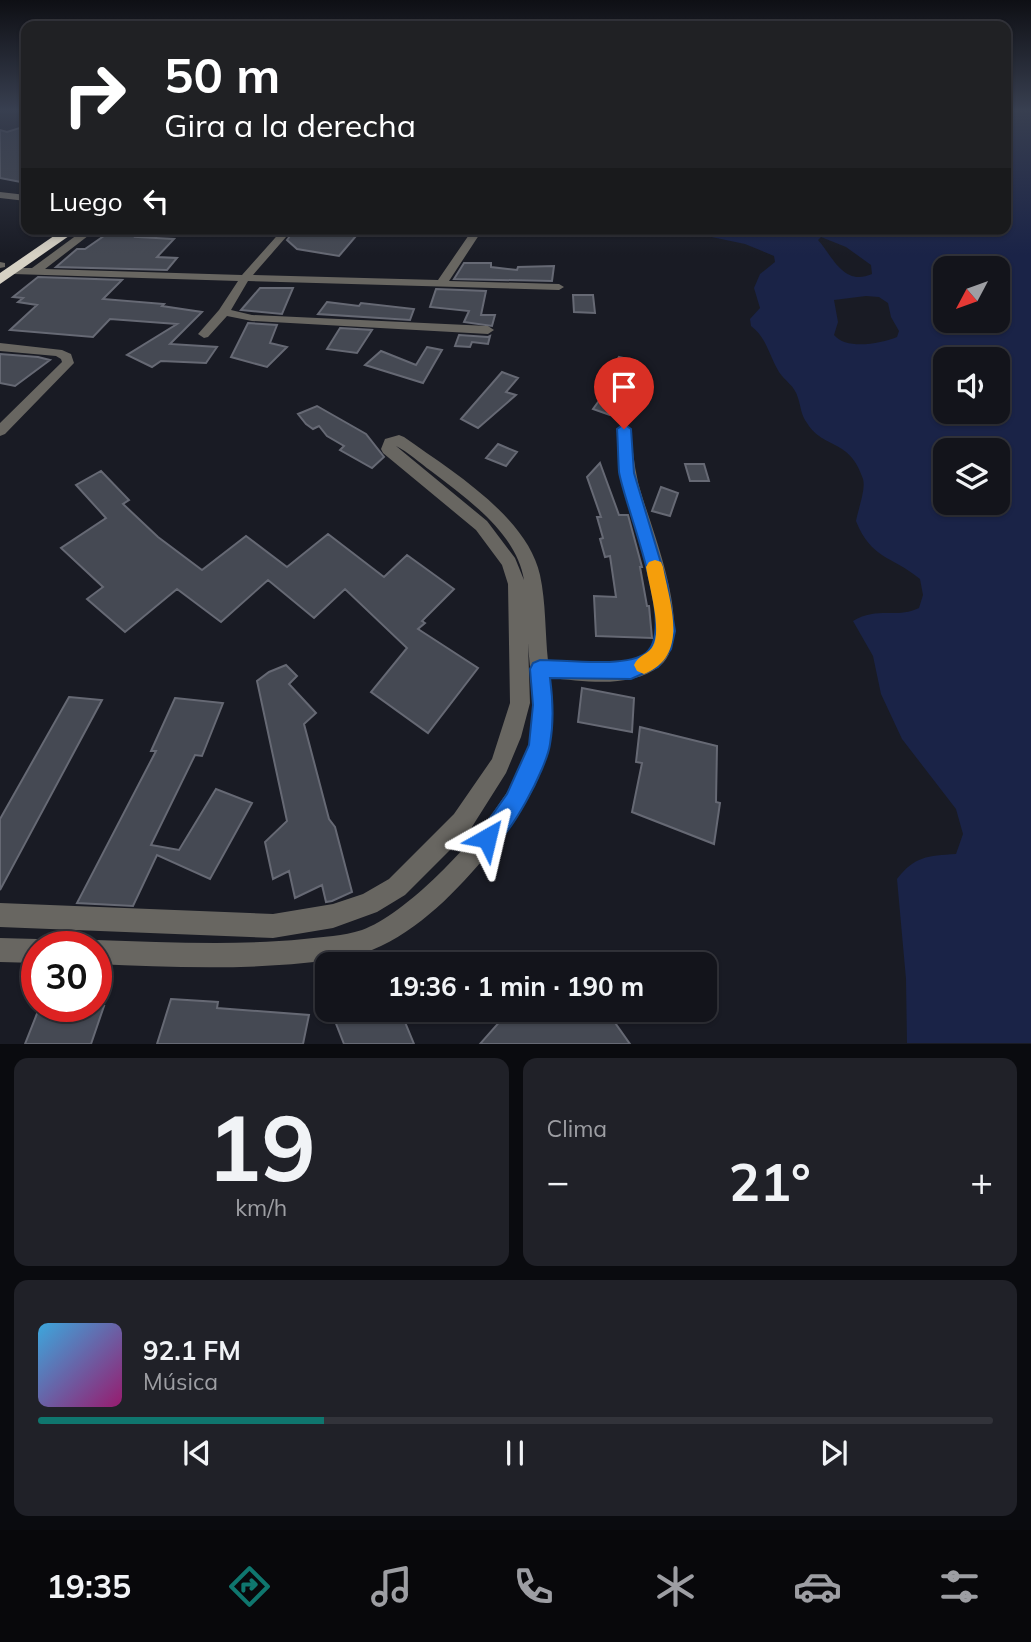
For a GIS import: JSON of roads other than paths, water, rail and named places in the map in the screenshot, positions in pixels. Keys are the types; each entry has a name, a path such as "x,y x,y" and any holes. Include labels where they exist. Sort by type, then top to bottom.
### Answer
{"highway":[{"path":"0,280 4,266 46,235"},
{"path":"4,266 62,235"}],"street":[{"path":"0,195 21,197"},
{"path":"35,271 84,235"},
{"path":"204,334 224,312 245,278 283,235"},
{"path":"441,284 474,235"},
{"path":"4,266 35,271 559,287"},
{"path":"224,312 252,318 488,330"},
{"path":"0,347 58,353 66,357 68,363 0,431"},
{"path":"540,669 631,670 652,661 662,649 666,631 660,592 627,473 624,429"},
{"path":"0,915 273,926 333,916 369,904 397,887 462,821 499,766 511,737 520,703 517,584 514,570 505,553 483,527 388,449 391,441 399,440 496,518 526,555 533,577 543,705 540,746 514,802 487,838 411,916 372,938 331,948 265,956 112,952"},
{"path":"0,950 21,951"}]}
